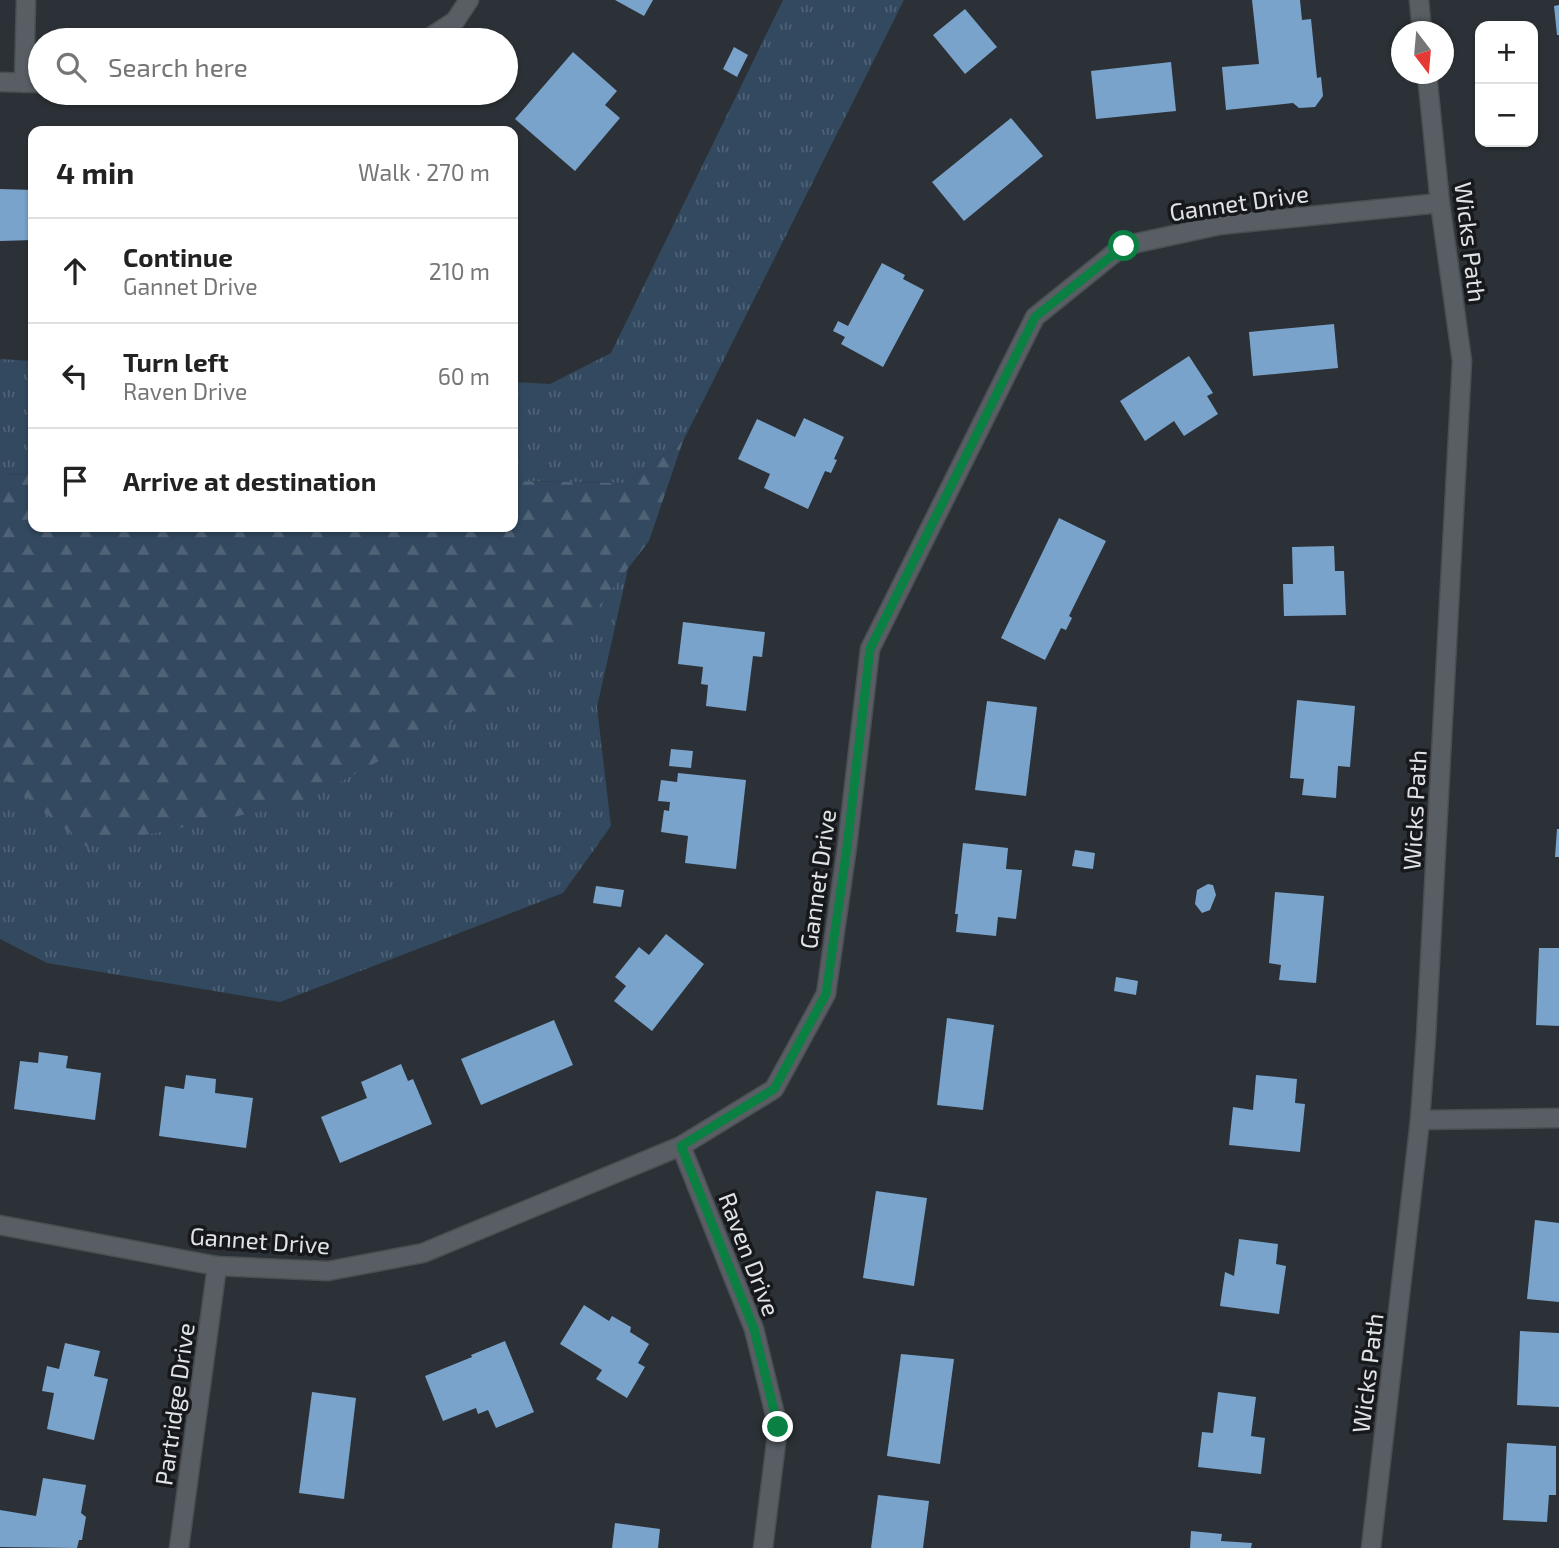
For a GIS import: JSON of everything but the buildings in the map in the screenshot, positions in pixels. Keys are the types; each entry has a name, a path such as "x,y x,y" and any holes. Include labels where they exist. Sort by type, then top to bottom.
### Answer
{"street":[{"path":"26,0 28,28"},
{"path":"444,28 454,21 470,0"},
{"path":"1419,0 1421,21"},
{"path":"0,82 28,83"},
{"name":"Wicks Path","path":"1371,1548 1420,1120 1462,361 1440,204 1428,84"},
{"name":"Gannet Drive","path":"0,1225 217,1266 328,1272 423,1253 681,1146 774,1089 826,994 847,847 870,649 1035,317 1124,246 1220,225 1440,204"},
{"path":"1420,1120 1559,1118"},
{"name":"Raven Drive","path":"681,1146 754,1329 778,1427 763,1548"},
{"name":"Partridge Drive","path":"179,1548 217,1266"}],"green space":[{"path":"783,0 904,0 683,441 627,483 518,481 518,382 550,384 611,353"},
{"path":"0,359 28,361 28,475 0,474"},
{"path":"683,441 649,541 596,610 541,674 301,803 87,847 0,776 0,474 28,475 28,532 518,532 518,481 627,483"},
{"path":"628,569 597,707 611,826 563,893 280,1002 47,963 0,939 0,776 87,846 541,674"}],"route":[{"path":"778,1427 754,1329 681,1146 774,1089 826,994 847,847 870,649 1035,317 1124,246"}]}
